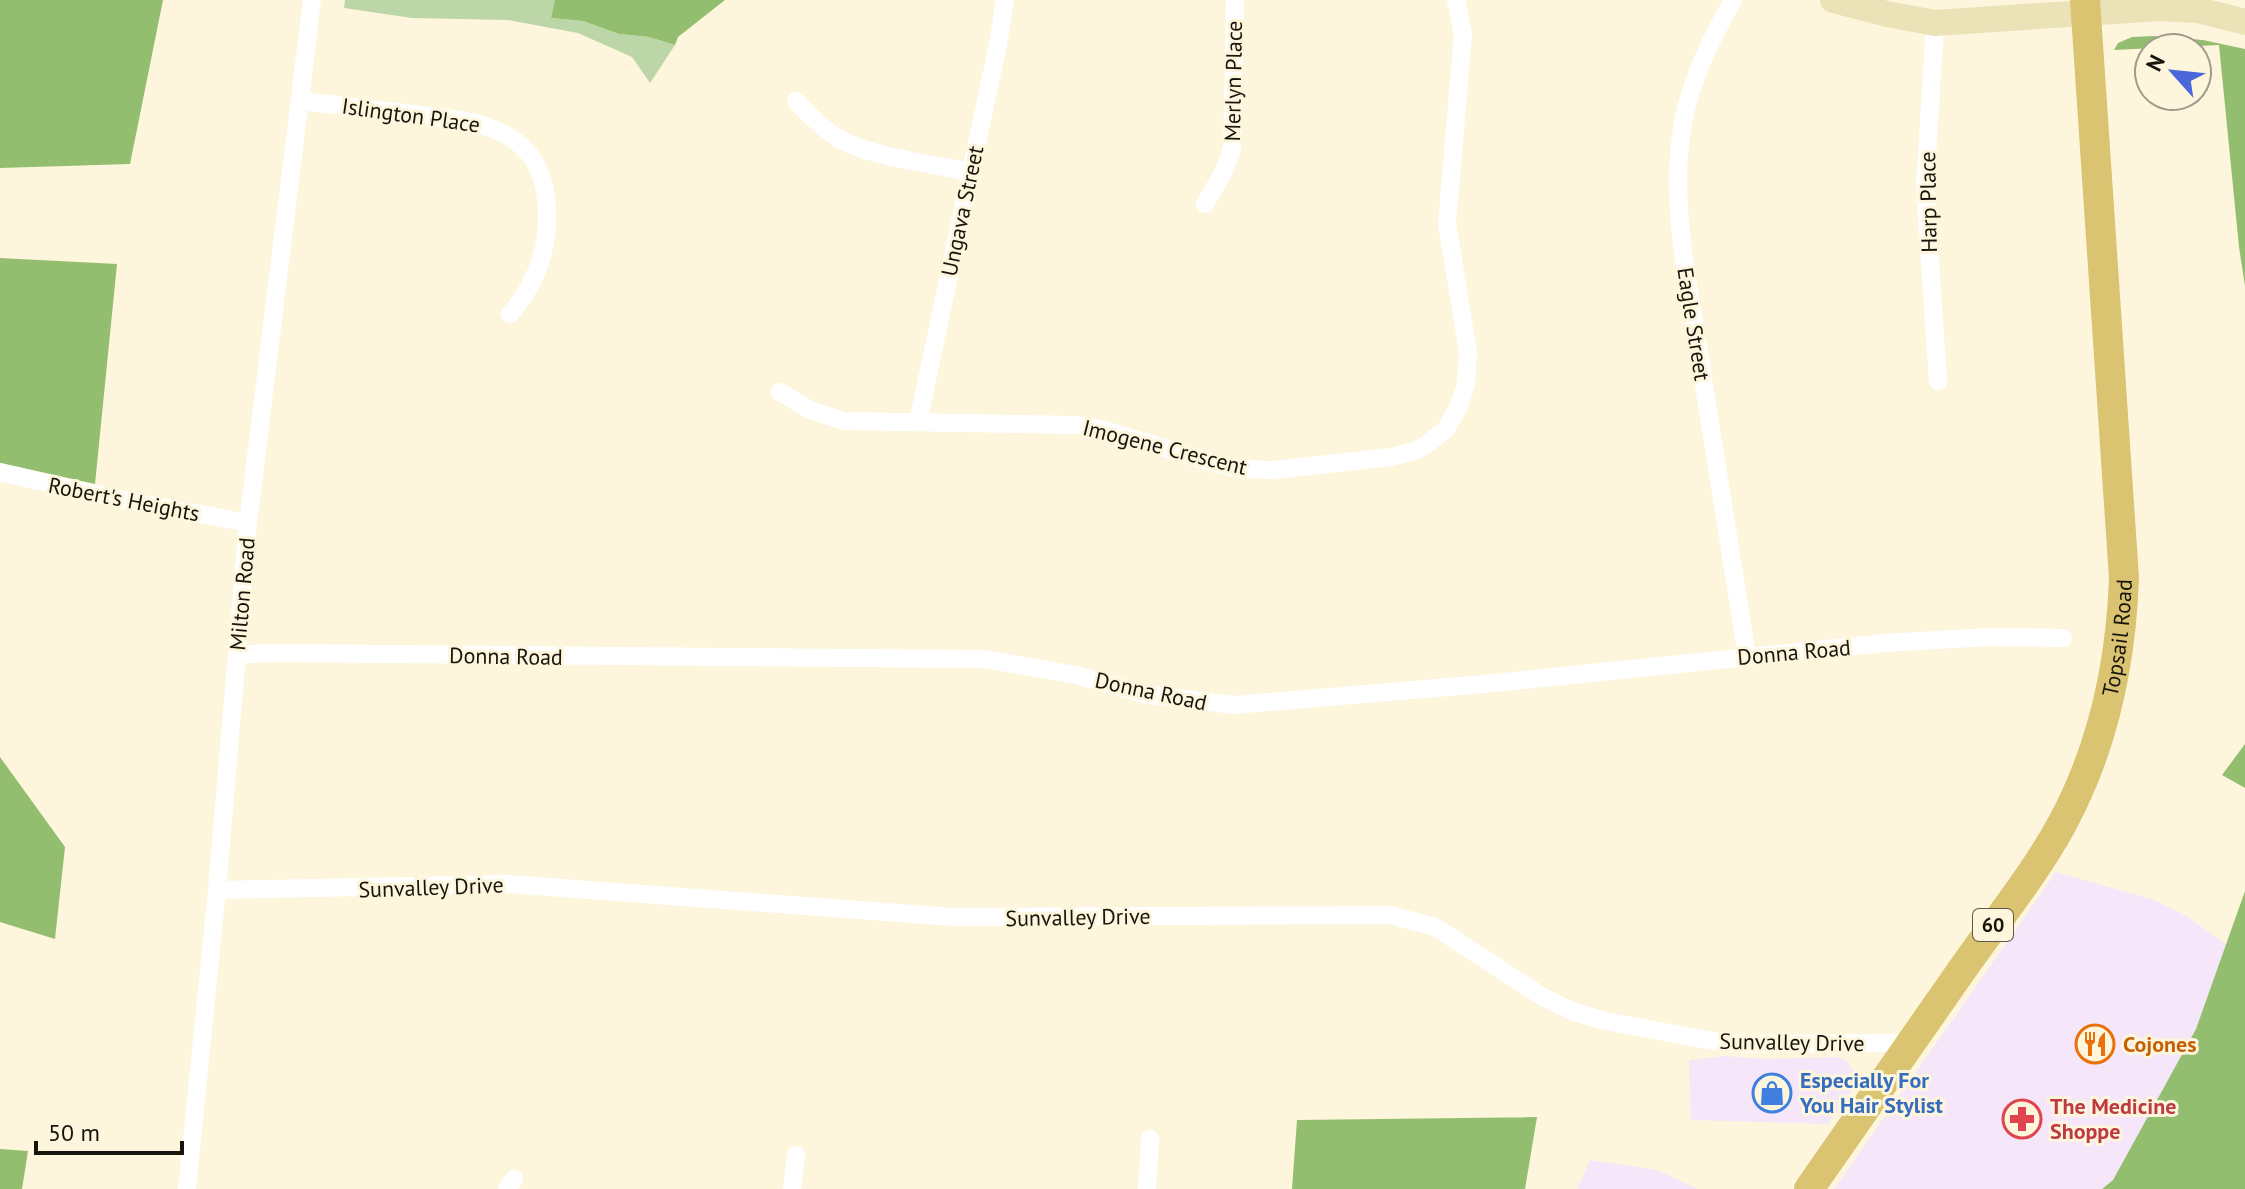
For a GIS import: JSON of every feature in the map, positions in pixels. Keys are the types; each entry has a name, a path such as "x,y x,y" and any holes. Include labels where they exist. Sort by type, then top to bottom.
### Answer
{"main road":[{"name":"Topsail Road","path":"1809,1189 2062,824 2100,733 2111,689 2121,635 2123,559 2085,6"}],"street":[{"name":"Milton Road","path":"187,1189 217,890 248,523 312,0"},
{"name":"Ungava Street","path":"918,422 1005,0"},
{"name":"Merlyn Place","path":"1205,204 1224,171 1232,148 1235,0"},
{"name":"Imogene Crescent","path":"780,392 810,410 833,418 1078,425 1242,469 1273,470 1391,457 1418,450 1436,438 1454,417 1463,395 1468,352 1447,224 1463,45 1456,0"},
{"name":"Eagle Street","path":"1733,0 1695,79 1681,132 1677,184 1683,253 1747,656"},
{"path":"1833,0 1935,23 2085,6 2180,8 2245,22"},
{"name":"Harp Place","path":"1935,23 1925,188 1938,381"},
{"name":"Islington Place","path":"301,101 471,120 508,135 523,147 542,177 547,197 548,229 535,278 510,314"},
{"path":"796,101 825,129 862,149 970,172"},
{"name":"Robert's Heights","path":"0,472 113,498 248,523"},
{"name":"Donna Road","path":"237,655 984,659 1076,675 1160,697 1234,705 1967,638 2063,638"},
{"name":"Sunvalley Drive","path":"217,890 508,884 953,917 1390,915 1435,927 1543,997 1605,1021 1713,1041 1749,1044 1910,1043"},
{"path":"1147,1189 1150,1139"},
{"path":"792,1189 796,1155"}],"shaded area":[{"path":"2056,872 2154,900 2185,915 2227,945 2196,1030 2113,1180 2102,1189 1834,1189"},
{"path":"1725,1056 1763,1059 1838,1057 1847,1061 1857,1077 1855,1086 1828,1124 1691,1120 1689,1060"},
{"path":"1590,1160 1657,1170 1698,1189 1577,1189"}],"green space":[{"path":"0,0 163,0 130,164 0,168"},
{"path":"345,0 555,0 551,18 583,21 619,34 649,37 675,45 650,83 632,57 578,33 508,20 412,18 344,8"},
{"path":"555,0 725,0 678,37 675,45 649,37 619,34 583,21 551,18"},
{"path":"2132,37 2133,49 2114,50 2118,43"},
{"path":"2213,42 2245,49 2245,286 2239,247 2219,45 2213,45"},
{"path":"0,258 117,264 95,484 0,463"},
{"path":"2245,744 2245,788 2222,775"},
{"path":"0,757 65,847 55,939 0,922"},
{"path":"2245,891 2245,1189 2102,1189 2113,1180 2196,1029"},
{"path":"1537,1117 1525,1189 1292,1189 1297,1120"},
{"path":"0,1149 28,1151 22,1189 0,1189"}],"place":[{"name":"Cojones","path":"2095,1044"},
{"name":"Especially For You Hair Stylist","path":"1772,1093"},
{"name":"The Medicine Shoppe","path":"2022,1119"}]}
